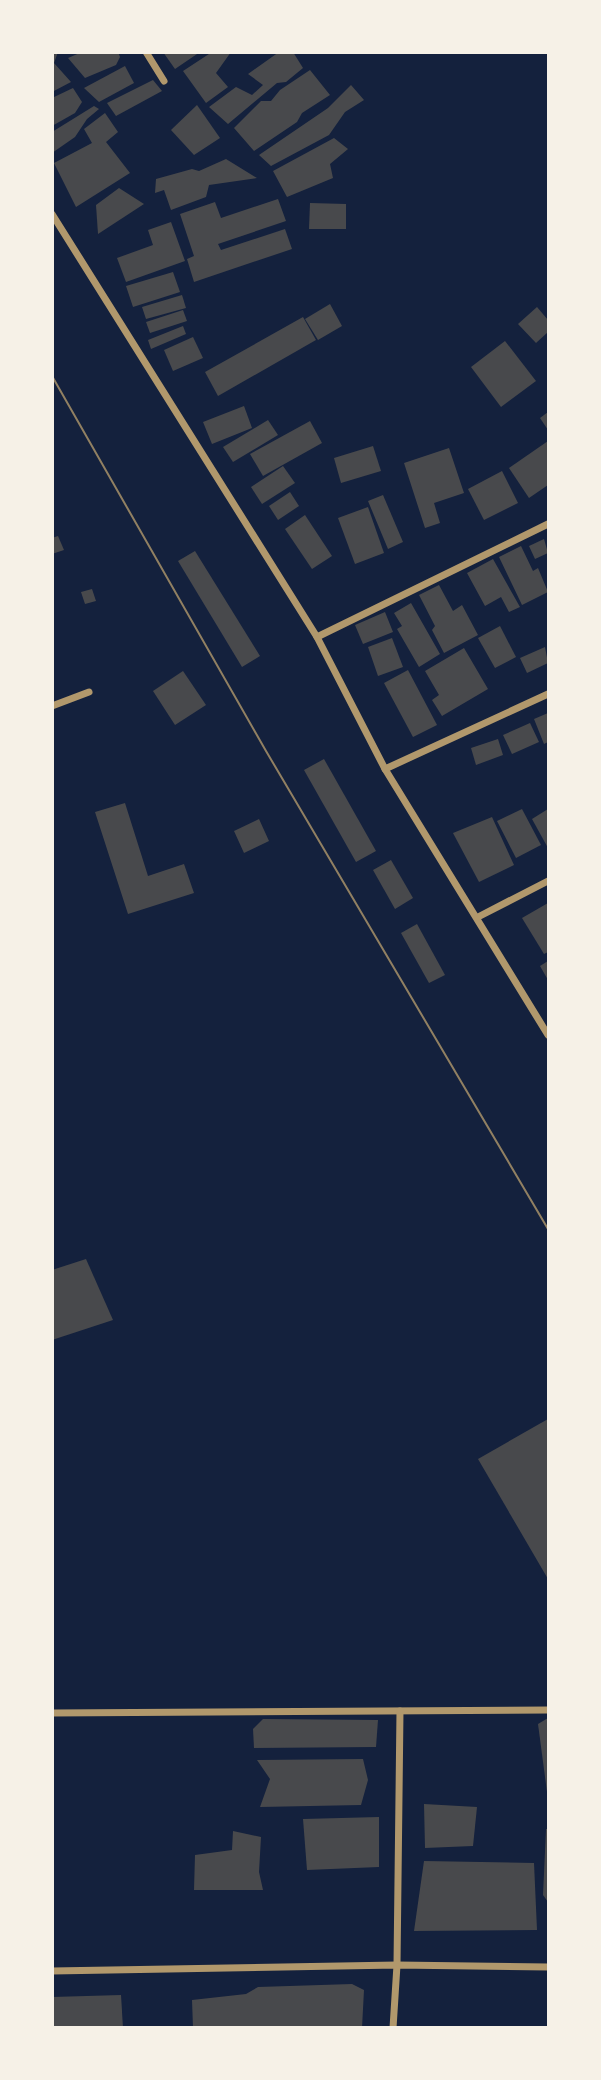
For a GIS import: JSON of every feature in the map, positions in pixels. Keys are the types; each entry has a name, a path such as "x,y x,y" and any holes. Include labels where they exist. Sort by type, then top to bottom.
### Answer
{"street":[{"path":"146,52 164,81"},
{"path":"52,214 317,638 385,769 548,1035"},
{"path":"317,638 548,524"},
{"path":"52,706 89,692"},
{"path":"385,769 548,694"},
{"path":"478,917 548,881"},
{"path":"52,1713 548,1710"},
{"path":"393,2028 397,1965 400,1711"},
{"path":"52,1971 397,1965 548,1967"}],"building":[{"path":"52,52 58,52 54,63 71,82 52,92"},
{"path":"82,52 118,52 120,57 116,65 85,78 68,58"},
{"path":"163,52 200,52 175,69"},
{"path":"212,52 231,52 216,73 228,87 206,103 183,71"},
{"path":"279,52 293,52 303,68 286,82 277,83 228,124 209,107 236,87 252,95 263,85 248,74"},
{"path":"125,66 134,83 99,102 84,88"},
{"path":"310,70 330,95 302,113 297,122 254,151 234,128 261,101 271,101 280,90"},
{"path":"153,80 162,91 116,116 107,103"},
{"path":"351,85 364,100 345,112 329,135 271,166 259,155 328,108"},
{"path":"73,88 82,102 75,113 52,126 52,98"},
{"path":"197,105 220,138 194,155 171,130"},
{"path":"94,106 99,109 87,119 75,137 52,153 52,132"},
{"path":"105,113 118,132 106,142 130,173 76,207 54,163 92,143 84,129"},
{"path":"334,138 348,149 330,164 333,178 287,197 273,171"},
{"path":"226,159 257,178 209,185 206,197 171,210 164,190 155,193 156,179 192,169 199,171"},
{"path":"119,188 144,204 98,234 96,205"},
{"path":"278,199 286,221 218,244 221,250 285,229 292,249 194,282 187,259 194,256 180,214 215,202 221,218"},
{"path":"310,203 346,204 346,229 309,229"},
{"path":"171,222 185,261 126,282 117,258 153,245 148,230"},
{"path":"173,272 180,292 133,307 126,286"},
{"path":"182,295 186,308 146,319 142,307"},
{"path":"330,304 342,326 318,340 305,319"},
{"path":"537,307 548,320 548,332 536,343 518,324"},
{"path":"183,310 187,321 150,333 146,322"},
{"path":"303,317 316,340 218,396 205,372"},
{"path":"183,326 186,334 151,349 148,340"},
{"path":"193,337 203,358 173,371 164,350"},
{"path":"505,341 536,381 501,407 471,367"},
{"path":"244,406 252,428 212,444 203,422"},
{"path":"548,412 548,430 540,418"},
{"path":"268,420 278,435 233,462 223,447"},
{"path":"310,421 322,443 263,476 250,454"},
{"path":"548,441 548,485 529,498 509,468"},
{"path":"373,446 381,471 341,483 334,458"},
{"path":"449,448 464,493 434,503 440,523 425,528 404,463"},
{"path":"283,466 295,483 262,504 251,487"},
{"path":"502,471 518,503 484,520 468,489"},
{"path":"290,492 299,506 278,520 269,506"},
{"path":"383,495 403,542 388,549 368,501"},
{"path":"368,507 384,553 355,564 338,518"},
{"path":"305,515 332,556 312,569 285,529"},
{"path":"58,536 64,550 52,554 52,538"},
{"path":"544,539 548,553 535,559 529,546"},
{"path":"521,546 533,571 538,568 548,592 522,605 499,557"},
{"path":"195,551 260,656 242,667 178,561"},
{"path":"493,559 520,607 509,612 501,597 485,606 467,573"},
{"path":"439,585 453,611 462,605 478,635 444,653 432,630 435,626 419,595"},
{"path":"92,589 96,601 85,604 81,592"},
{"path":"411,603 440,654 419,667 397,629 402,626 394,613"},
{"path":"385,612 393,632 363,644 355,625"},
{"path":"500,626 516,657 495,668 478,638"},
{"path":"392,638 403,667 378,676 368,647"},
{"path":"545,647 548,663 527,673 520,658"},
{"path":"464,648 488,689 442,716 432,700 439,695 425,671"},
{"path":"408,670 437,725 413,737 384,683"},
{"path":"183,671 206,705 175,725 153,691"},
{"path":"548,713 548,742 544,744 534,719"},
{"path":"530,723 539,742 512,754 503,735"},
{"path":"498,739 503,755 476,765 471,748"},
{"path":"324,759 376,851 356,862 304,770"},
{"path":"125,803 148,876 184,864 194,893 128,914 95,812"},
{"path":"522,809 541,845 516,858 497,821"},
{"path":"548,809 548,848 532,819"},
{"path":"492,817 514,865 479,882 453,833"},
{"path":"259,819 269,841 244,853 234,831"},
{"path":"391,860 413,898 395,909 373,870"},
{"path":"548,903 548,952 544,954 522,918"},
{"path":"417,924 445,975 429,983 401,933"},
{"path":"548,961 548,980 540,966"},
{"path":"86,1259 113,1320 52,1340 52,1270"},
{"path":"548,1419 548,1579 478,1459"},
{"path":"548,1718 548,1791 547,1792 538,1724"},
{"path":"263,1719 378,1720 376,1747 254,1748 253,1729"},
{"path":"363,1759 368,1780 361,1805 260,1807 270,1779 257,1760"},
{"path":"424,1804 477,1807 473,1846 425,1848"},
{"path":"379,1817 379,1867 307,1870 303,1819"},
{"path":"548,1829 548,1902 543,1895"},
{"path":"233,1831 261,1837 259,1872 263,1890 194,1890 195,1855 232,1850"},
{"path":"424,1861 534,1863 537,1930 414,1931"},
{"path":"352,1984 364,1990 362,2028 193,2028 192,2000 246,1994 258,1987"},
{"path":"121,1995 123,2028 52,2028 52,1997"}],"tram line":[{"path":"52,376 266,751 548,1229"}]}
